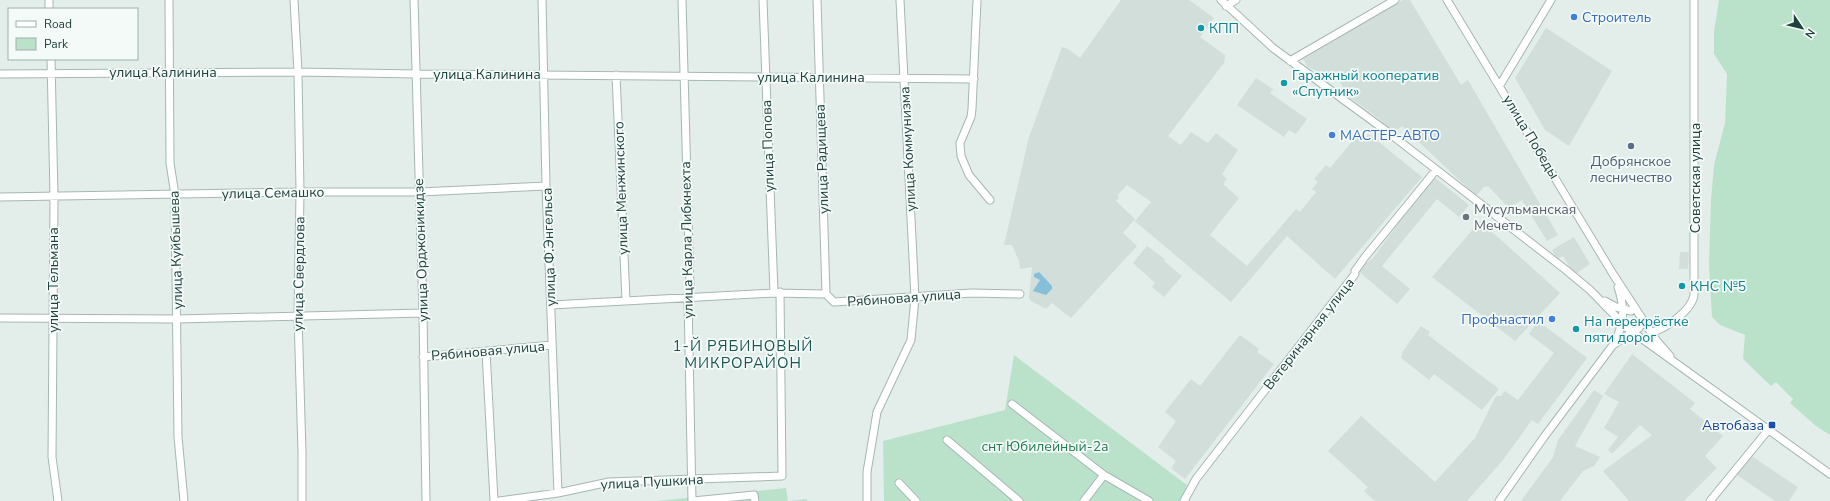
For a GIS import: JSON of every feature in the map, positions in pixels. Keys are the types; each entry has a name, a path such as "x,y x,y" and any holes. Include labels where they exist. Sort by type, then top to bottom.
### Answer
{"street":[{"name":"улица Куйбышева","path":"169,0 170,162 175,195 178,319 178,437 184,501"},
{"name":"улица Свердлова","path":"294,0 298,72 300,192 298,316 302,501"},
{"name":"улица Орджоникидзе","path":"414,0 423,314 426,501"},
{"name":"улица Ф.Энгельса","path":"542,0 546,186 558,493"},
{"name":"улица Карла Либкнехта","path":"682,0 690,288 688,298 692,501"},
{"name":"улица Попова","path":"763,0 765,77 777,292 782,476"},
{"name":"улица Радищева","path":"817,0 826,294"},
{"name":"улица Коммунизма","path":"867,501 867,472 877,412 910,340 915,298 900,0"},
{"path":"977,0 971,117 960,142 960,149 966,171 990,200"},
{"path":"1221,0 1257,35 1290,61 1389,133 1590,290 1611,305 1637,312 1641,316 1642,324 1639,328 1635,330 1626,326"},
{"path":"1226,6 1236,0"},
{"path":"1290,61 1395,0"},
{"name":"улица Победы","path":"1447,0 1500,85 1613,274 1651,332 1664,349 1682,366"},
{"path":"1500,85 1551,0"},
{"name":"Советская улица","path":"1651,332 1666,326 1690,307 1694,299 1694,0"},
{"name":"улица Тельмана","path":"51,60 54,196 52,457 58,501"},
{"name":"улица Калинина","path":"0,74 298,72 974,79"},
{"name":"улица Менжинского","path":"616,75 626,300"},
{"name":"Ветеринарная улица","path":"1184,501 1196,479 1355,274 1355,271 1365,257 1436,170"},
{"name":"улица Семашко","path":"0,197 300,192 420,192 546,186"},
{"name":"улица Победы","path":"1613,274 1627,310"},
{"path":"1590,290 1626,326 1830,474"},
{"name":"Рябиновая улица","path":"551,305 777,292 826,294 834,302 915,298 972,293 1020,294"},
{"path":"1499,501 1626,326 1627,310"},
{"path":"0,318 178,319 423,314"},
{"path":"1613,345 1626,326"},
{"path":"1664,349 1660,343 1660,336 1666,326"},
{"name":"Рябиновая улица","path":"423,356 552,345"},
{"path":"486,351 494,501"},
{"path":"1012,404 1104,475 1149,501"},
{"path":"1710,501 1769,429"},
{"path":"948,440 1020,501"},
{"path":"1084,501 1104,475"},
{"name":"улица Пушкина","path":"499,501 558,493 609,482 782,476"},
{"path":"899,483 916,501"},
{"path":"692,501 754,496 755,501"}],"shaded area":[{"path":"1121,0 1189,0 1214,18 1200,37 1225,55 1224,63 1168,136 1181,145 1191,132 1208,143 1216,133 1238,150 1222,174 1227,179 1223,184 1239,198 1210,235 1247,266 1296,209 1300,212 1316,192 1312,189 1318,182 1314,179 1326,165 1330,168 1360,132 1366,137 1369,134 1422,177 1335,279 1287,236 1231,302 1135,221 1151,202 1127,185 1118,195 1119,198 1116,201 1135,219 1123,233 1137,246 1071,318 1052,303 1046,309 1031,301 1029,298 1032,267 1020,269 1019,261 1012,245 1004,245 1029,137 1062,47 1068,49 1080,58"},
{"path":"1403,0 1410,0 1461,85 1468,80 1558,235 1547,241 1522,200 1513,205 1521,213 1517,217 1488,186 1484,187 1476,196 1402,126 1394,132 1378,118 1349,97 1340,82 1308,67 1303,59"},
{"path":"1546,28 1612,71 1569,146 1545,130 1515,78"},
{"path":"1256,78 1273,89 1270,93 1307,119 1296,134 1289,130 1284,137 1237,105"},
{"path":"1433,176 1469,205 1459,217 1437,199 1382,266 1410,289 1397,304 1357,270 1373,258"},
{"path":"1480,221 1560,293 1515,341 1432,277"},
{"path":"1574,237 1590,264 1574,275 1563,256 1557,259 1552,250"},
{"path":"1147,246 1165,259 1164,261 1182,276 1164,297 1152,287 1155,283 1133,263"},
{"path":"1680,252 1689,252 1688,269 1679,269"},
{"path":"1538,321 1587,358 1538,424 1532,420 1503,460 1467,501 1375,501 1364,491 1368,487 1328,451 1361,416 1435,482 1475,438 1496,396 1501,396 1505,391 1518,400 1554,353 1529,334"},
{"path":"1421,326 1430,332 1428,335 1499,389 1482,410 1434,374 1429,380 1401,358 1403,351"},
{"path":"1240,335 1259,349 1257,352 1274,364 1185,479 1171,468 1176,461 1158,447 1176,421 1165,412 1191,379 1200,386"},
{"path":"1632,354 1695,403 1690,409 1723,436 1705,456 1717,468 1684,501 1629,501 1603,471 1652,435 1640,425 1612,454 1608,450 1618,437 1604,428 1619,402 1604,394"},
{"path":"1594,390 1603,396 1575,446 1600,457 1594,466 1583,471 1560,501 1521,501 1553,457 1558,440"},
{"path":"1750,455 1798,487 1789,501 1775,501 1737,475"}],"green space":[{"path":"1719,0 1830,0 1830,435 1816,426 1790,403 1793,399 1776,382 1771,386 1746,362 1743,358 1745,335 1720,325 1712,317 1709,265 1711,200 1714,165 1725,123 1727,74 1714,54 1714,32"},
{"name":"снт Юбилейный-2а","path":"1014,355 1187,485 1180,501 884,501 883,441 1005,410"},
{"path":"786,488 788,501 657,501"},
{"path":"807,499 807,501 788,501"}],"water":[{"path":"1039,272 1052,286 1052,289 1046,295 1033,291 1040,280 1034,277 1034,274"}],"place":[{"name":"Строитель","path":"1574,17"},
{"name":"КПП","path":"1201,28"},
{"name":"Гаражный кооператив «Спутник»","path":"1284,83"},
{"name":"МАСТЕР-АВТО","path":"1332,135"},
{"name":"Добрянское лесничество","path":"1631,146"},
{"name":"Мусульманская Мечеть","path":"1466,217"},
{"name":"КНС №5","path":"1682,286"},
{"name":"Профнастил","path":"1552,319"},
{"name":"На перекрёстке пяти дорог","path":"1576,329"},
{"name":"Автобаза","path":"1772,425"}],"district":[{"name":"1-Й РЯБИНОВЫЙ МИКРОРАЙОН","path":"743,354"}]}
